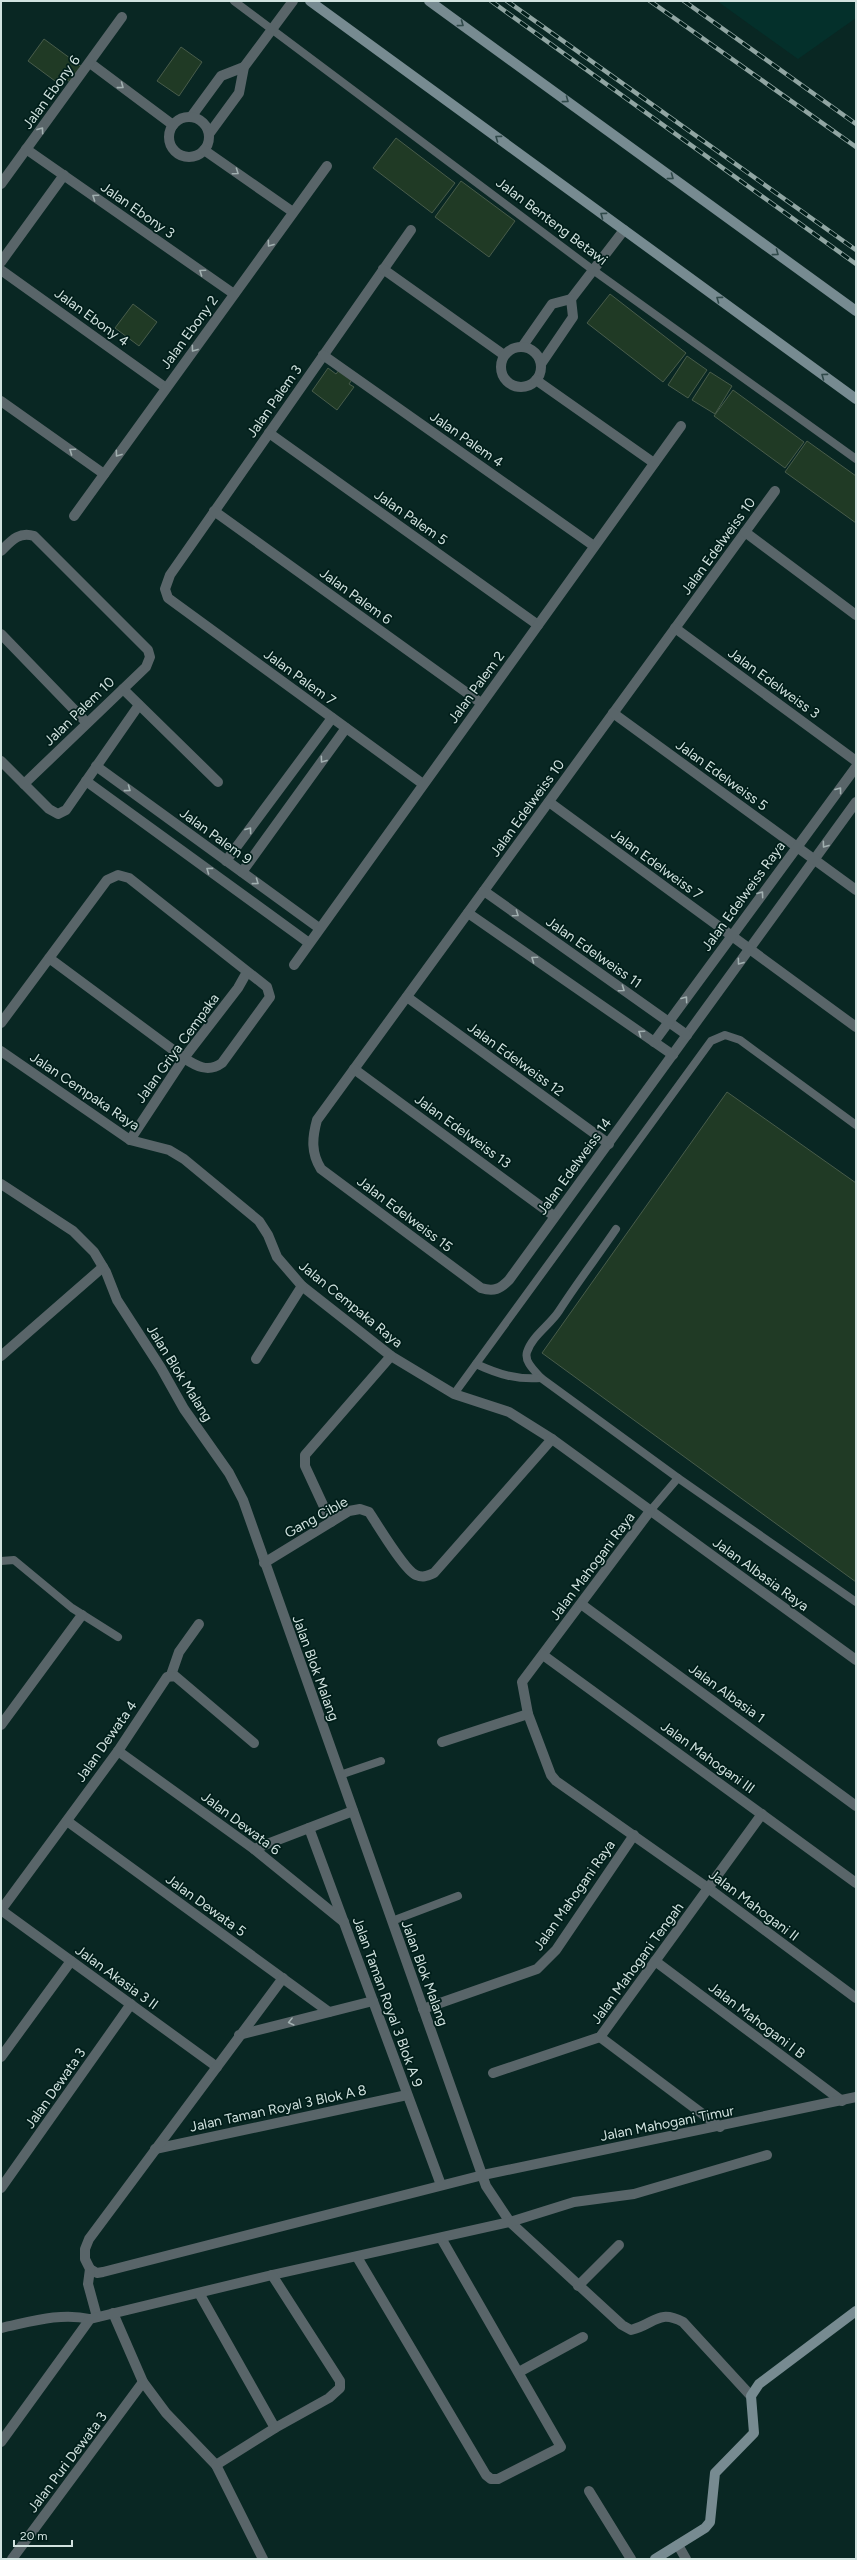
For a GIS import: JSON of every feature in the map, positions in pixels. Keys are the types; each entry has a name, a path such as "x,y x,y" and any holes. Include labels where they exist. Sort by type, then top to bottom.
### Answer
{"main road":[{"path":"310,1 856,399"},
{"path":"429,1 856,311"},
{"path":"656,2559 706,2528 710,2522 716,2473 754,2433 751,2396 767,2377 856,2311"}],"street":[{"path":"209,134 202,123 191,117 181,119 173,125 169,134 170,144 176,153 186,157 196,156 204,150 209,134 239,93 244,67 294,1"},
{"name":"Jalan Ebony 6","path":"1,184 122,17"},
{"path":"90,63 173,125"},
{"path":"191,117 222,76 244,67"},
{"name":"Jalan Ebony 3","path":"26,149 234,294"},
{"path":"204,150 293,212"},
{"name":"Jalan Ebony 2","path":"74,516 326,166"},
{"path":"1,262 64,175"},
{"name":"Jalan Palem 3","path":"165,589 170,575 410,230"},
{"path":"522,347 552,304 571,299 624,230"},
{"path":"383,269 504,355"},
{"name":"Jalan Ebony 4","path":"1,270 166,388"},
{"path":"541,364 531,350 522,347 513,349 504,355 500,364 502,375 508,383 518,387 528,386 536,380 541,364 572,317 571,299"},
{"name":"Jalan Palem 4","path":"323,355 594,546"},
{"path":"536,380 654,463"},
{"path":"1,401 104,474"},
{"name":"Jalan Palem 2","path":"294,964 681,426"},
{"name":"Jalan Palem 5","path":"269,433 538,624"},
{"name":"Jalan Edelweiss 10","path":"313,1146 313,1133 317,1120 775,490"},
{"name":"Jalan Palem 6","path":"214,511 481,704"},
{"path":"745,532 856,615"},
{"name":"Jalan Palem 10","path":"1,551 17,536 26,533 34,536 148,650 150,657 146,667 24,784"},
{"name":"Jalan Palem 7","path":"165,589 168,598 423,784"},
{"name":"Jalan Edelweiss 3","path":"675,628 856,761"},
{"path":"1,634 87,723"},
{"path":"123,689 218,782"},
{"path":"1,761 49,809 58,814 66,810 139,705"},
{"name":"Jalan Edelweiss 5","path":"613,714 856,890"},
{"path":"226,861 332,718"},
{"path":"242,872 346,728"},
{"name":"Jalan Palem 9","path":"96,766 319,928"},
{"name":"Jalan Edelweiss Raya","path":"654,1042 796,846 856,767"},
{"path":"86,781 309,942"},
{"name":"Jalan Edelweiss 7","path":"549,802 856,1027"},
{"path":"468,913 673,1055 856,802"},
{"path":"1,1023 49,958 107,880 118,875 129,878 267,987 270,997 222,1063 212,1069 205,1069 184,1058 49,958"},
{"name":"Jalan Edelweiss 11","path":"484,891 687,1036"},
{"name":"Jalan Griya Cempaka","path":"130,1140 184,1058 238,988 248,972"},
{"name":"Jalan Edelweiss 12","path":"406,997 608,1144"},
{"name":"Jalan Cempaka Raya","path":"1,1051 130,1140 164,1148 184,1159 259,1221 266,1231 277,1257 302,1286 391,1356 454,1394 510,1412 552,1439 650,1512"},
{"name":"Jalan Edelweiss 14","path":"495,1290 509,1280 554,1216 673,1055"},
{"name":"Jalan Edelweiss 13","path":"354,1069 554,1216"},
{"name":"Jalan Edelweiss 15","path":"313,1146 314,1159 321,1169 481,1288 495,1290"},
{"name":"Jalan Blok Malang","path":"1,1184 73,1231 94,1252 103,1267 117,1300 161,1368 184,1409 229,1473 243,1500 264,1563 486,2186 510,2222 607,2313 631,2330 670,2315 683,2322 751,2396"},
{"path":"1,1356 103,1267"},
{"path":"256,1359 302,1286"},
{"path":"331,1522 305,1466 305,1455 391,1356"},
{"name":"Gang Cible","path":"264,1563 349,1511 360,1509 369,1512 406,1565 415,1575 425,1577 434,1573 552,1439"},
{"name":"Jalan Mahogani Raya","path":"423,2009 537,1969 556,1950 634,1834 556,1781 551,1775 528,1714 522,1686 523,1679 582,1604 650,1512"},
{"name":"Jalan Albasia Raya","path":"650,1512 856,1660"},
{"name":"Jalan Albasia 1","path":"582,1604 856,1806"},
{"path":"1,1724 82,1615"},
{"path":"199,1624 179,1652 171,1675 254,1743"},
{"name":"Jalan Mahogani III","path":"543,1655 856,1883"},
{"name":"Jalan Dewata 4","path":"1,1910 118,1751 167,1677 171,1675"},
{"path":"442,1742 528,1714"},
{"name":"Jalan Dewata 6","path":"118,1751 254,1849 344,1922"},
{"path":"254,1849 353,1811"},
{"name":"Jalan Mahogani Tengah","path":"493,2073 600,2037 762,1814"},
{"name":"Jalan Dewata 5","path":"66,1821 329,2012"},
{"name":"Jalan Taman Royal 3 Blok A 9","path":"309,1828 441,2185"},
{"name":"Jalan Mahogani II","path":"634,1834 856,1998"},
{"name":"Jalan Akasia 3 II","path":"1,1910 217,2067"},
{"path":"1,2057 71,1961"},
{"name":"Jalan Mahogani I B","path":"655,1961 842,2101"},
{"path":"1,2442 94,2316 88,2288 90,2269 85,2260 85,2249 89,2239 217,2067 239,2035 283,1978"},
{"path":"239,2035 373,2001"},
{"name":"Jalan Dewata 3","path":"1,2188 131,2004"},
{"path":"600,2037 720,2127"},
{"name":"Jalan Taman Royal 3 Blok A 8","path":"155,2149 407,2095"},
{"name":"Jalan Mahogani Timur","path":"90,2269 97,2273 103,2272 483,2175 720,2127 856,2097"},
{"path":"1,2328 47,2318 75,2315 94,2316 113,2313 272,2275 510,2222 574,2202 634,2194 767,2155"},
{"path":"357,2257 486,2475 491,2479 498,2479 561,2447 441,2238"},
{"path":"578,2286 619,2245"},
{"path":"216,2465 275,2428 337,2393 340,2388 340,2381 272,2275"},
{"path":"199,2293 275,2428"},
{"path":"113,2313 143,2382 166,2413 216,2465 263,2559"},
{"path":"519,2372 583,2337"},
{"name":"Jalan Puri Dewata 3","path":"12,2559 143,2382"},
{"path":"589,2491 631,2559"},
{"path":"678,2545 686,2559"}],"lane":[{"name":"Jalan Benteng Betawi","path":"234,1 593,270 856,459"},
{"path":"454,1394 711,1041 725,1035 740,1040 856,1125"},
{"path":"616,1229 527,1353 527,1361 541,1378 678,1478 856,1602"},
{"path":"476,1364 505,1377 526,1379 541,1378"},
{"path":"650,1512 678,1478"},
{"path":"1,1561 14,1560 82,1615 118,1637"},
{"path":"340,1775 381,1761"},
{"path":"392,1921 458,1896"}],"shaded area":[{"path":"717,1 856,1 856,18 798,59"}],"building":[{"path":"44,39 82,67 70,82 60,75 55,81 28,61"},
{"path":"181,47 202,62 179,96 157,81"},
{"path":"396,138 455,183 432,213 373,168"},
{"path":"461,181 515,221 489,257 435,217"},
{"path":"610,294 686,353 663,382 587,323"},
{"path":"133,304 157,322 139,346 115,328"},
{"path":"687,356 707,370 688,398 668,385"},
{"path":"328,368 336,374 340,369 353,378 349,384 354,387 337,410 312,391"},
{"path":"710,372 732,386 715,414 692,400"},
{"path":"733,390 804,442 785,468 714,416"},
{"path":"807,441 856,476 856,523 785,472"},
{"path":"727,1092 856,1183 856,1582 542,1353"}],"railway":[{"path":"491,1 856,264"},
{"path":"507,1 856,250"},
{"path":"650,1 856,147"},
{"path":"684,1 856,124"}]}
